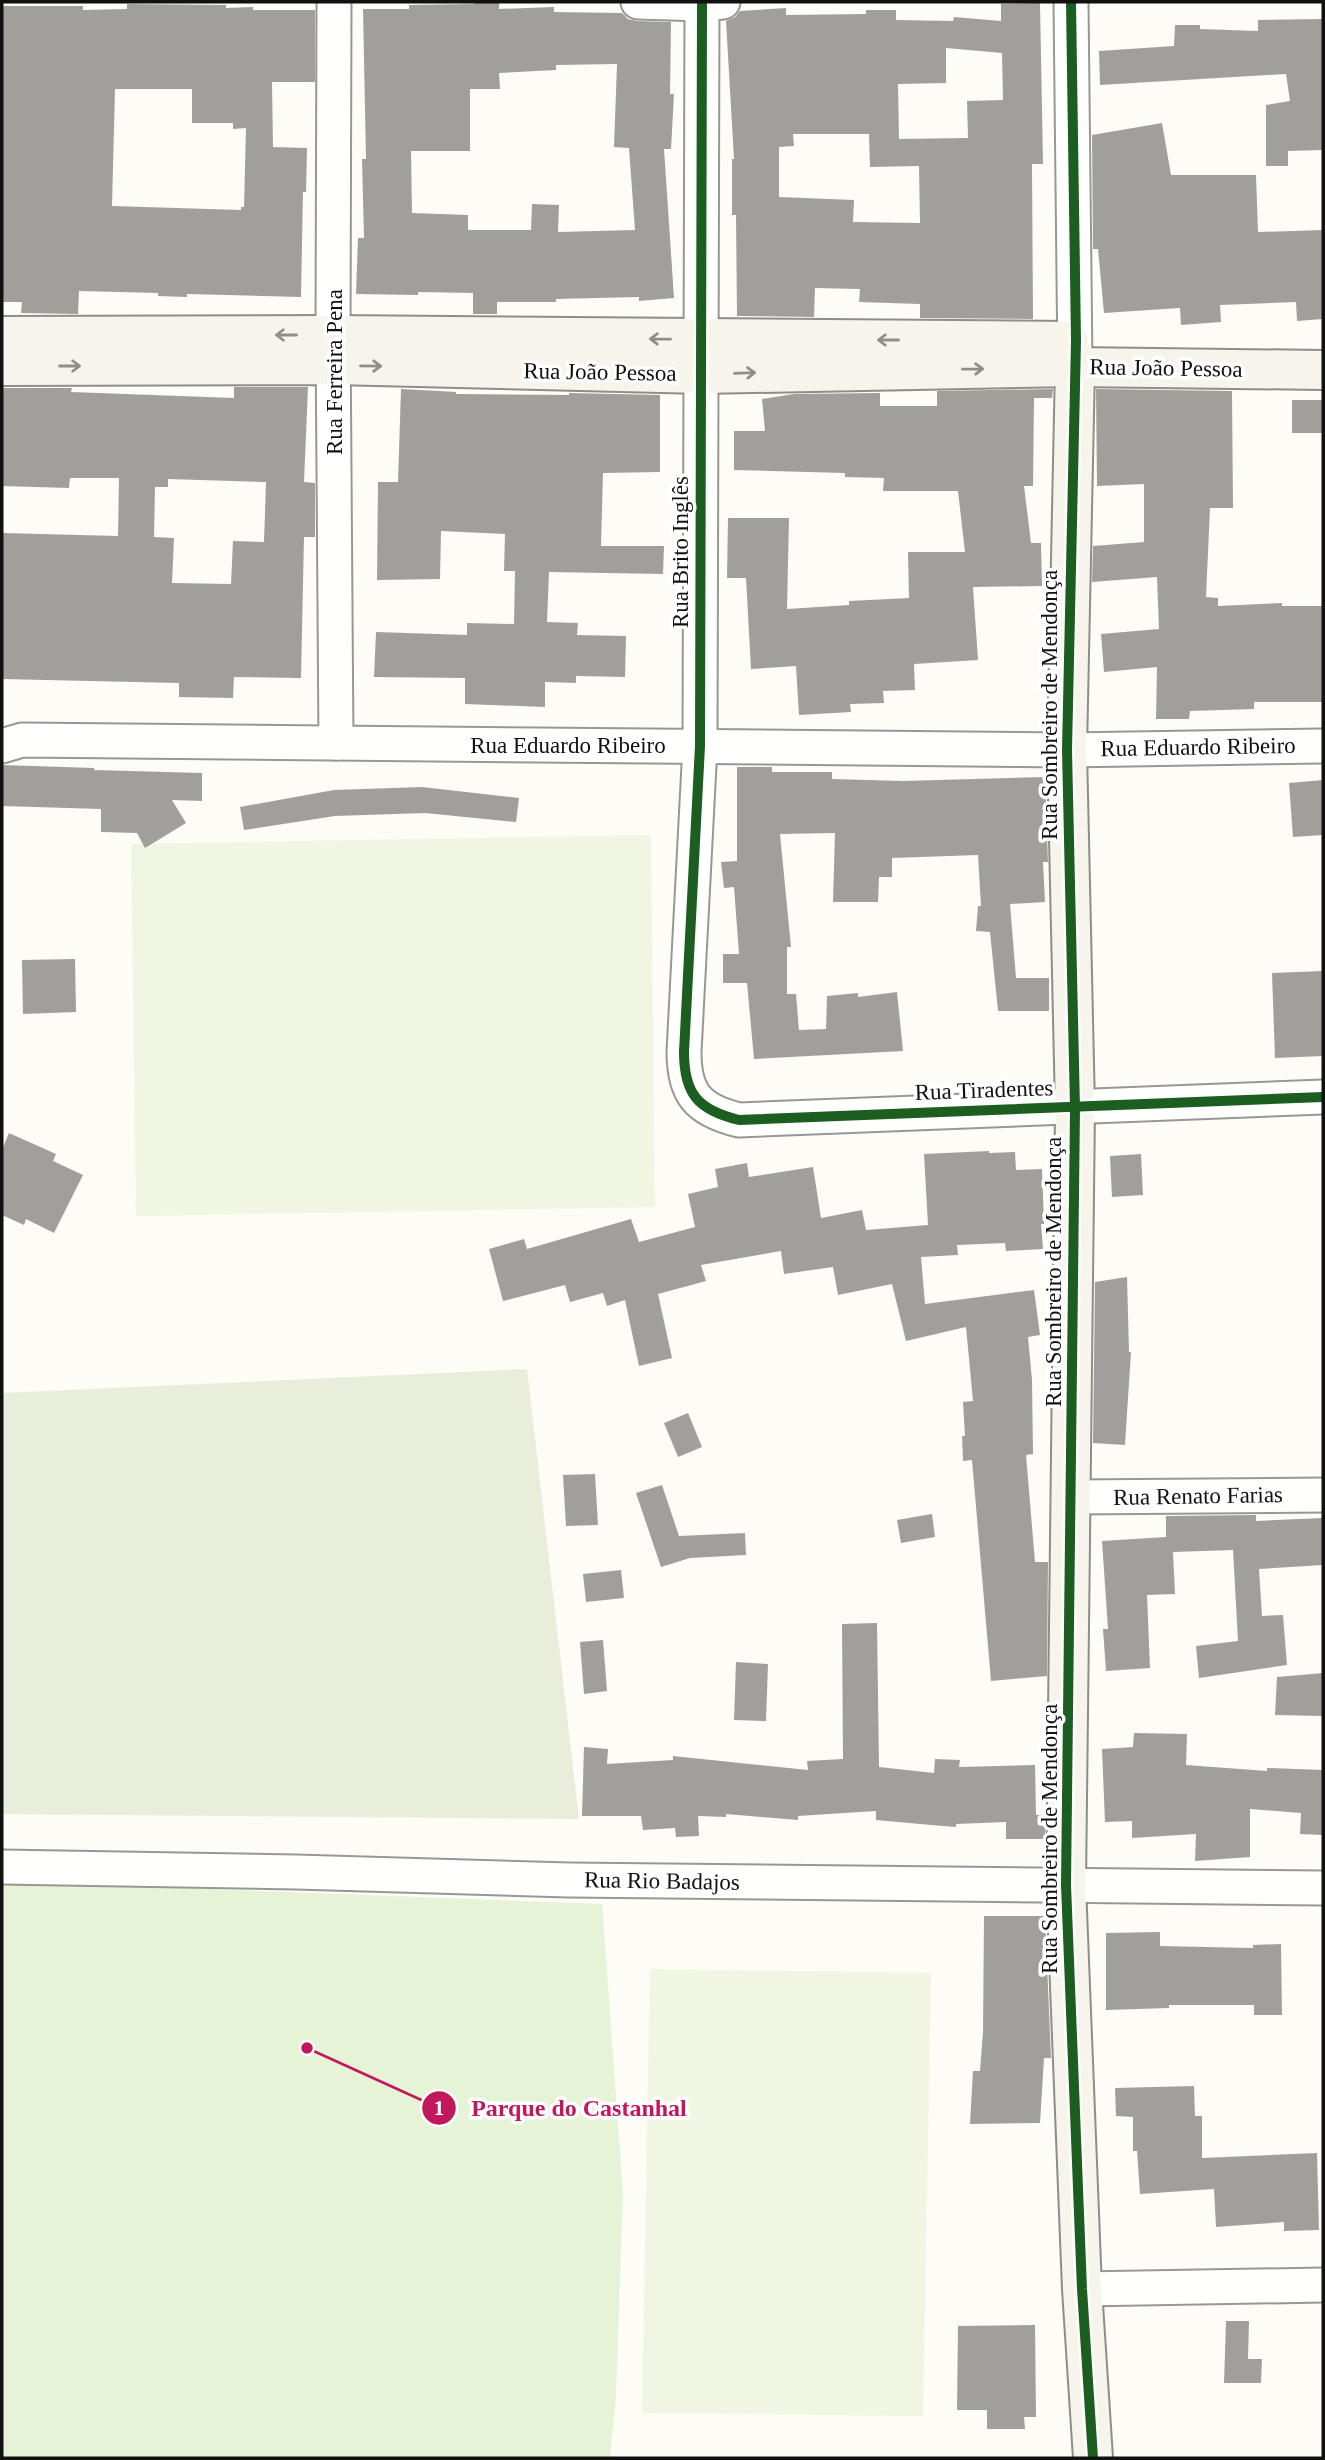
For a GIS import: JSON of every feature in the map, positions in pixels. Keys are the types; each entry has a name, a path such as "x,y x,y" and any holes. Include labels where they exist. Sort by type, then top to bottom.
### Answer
{"street":[{"name":"Rua Ferreira Pena","path":"334,2 336,743"},
{"path":"638,2 713,3"},
{"name":"Rua Sombreiro de Mendonça","path":"1071,2 1075,354 1068,750 1076,1108 1066,1885 1082,2290 1093,2458"},
{"name":"Rua Brito Inglês","path":"696,1098 687,1086 684,1052 699,746 702,357 713,3"},
{"name":"Rua João Pessoa","path":"2,336 333,350 702,357 1075,354 1323,346"},
{"name":"Rua João Pessoa","path":"2,366 333,350"},
{"name":"Rua João Pessoa","path":"1075,354 1323,370"},
{"name":"Rua Eduardo Ribeiro","path":"8,738 1068,750 1323,746"},
{"name":"Rua Tiradentes","path":"696,1098 708,1109 739,1120 1323,1097"},
{"name":"Rua Renato Farias","path":"1072,1497 1323,1495"},
{"name":"Rua Rio Badajos","path":"2,1867 569,1880 1323,1888"},
{"path":"1082,2290 1323,2285"}],"green space":[{"path":"651,835 655,1207 136,1216 131,844"},
{"path":"527,1369 579,1819 2,1814 2,1393"},
{"path":"2,1881 602,1904 623,2192 616,2397 610,2458 2,2458"},
{"path":"650,1969 931,1973 923,2416 642,2413"}],"building":[{"path":"499,2 499,9 554,7 554,12 622,13 628,19 637,21 671,22 670,94 674,94 671,149 664,149 674,298 639,301 639,297 497,302 497,314 473,314 473,293 356,294 358,238 364,238 362,159 366,159 363,9","holes":["617,64 614,147 629,148 635,230 558,232 559,205 532,204 531,230 468,230 468,215 412,213 411,151 470,151 470,89 500,89 499,73 556,70 556,65"]},
{"path":"1040,3 1043,164 1032,164 1033,319 920,318 920,304 859,302 860,289 815,288 814,317 737,316 736,215 732,215 734,159 726,21 740,11 786,8 786,15 866,14 866,10 896,10 896,20 953,21 954,17 1001,21 1001,4","holes":["946,48 1002,53 1003,100 967,101 968,138 899,139 898,84 946,83","793,134 869,134 870,167 919,166 920,223 853,222 854,200 779,197 779,147 794,146"]},
{"path":"127,4 226,5 226,8 253,7 253,10 315,10 315,82 272,82 273,147 307,148 306,192 303,192 301,297 187,294 187,297 158,296 158,293 79,291 78,314 21,313 22,302 2,302 2,6 127,9","holes":["115,89 192,89 192,123 233,123 233,129 246,128 244,207 241,207 241,210 112,206"]},
{"path":"1323,19 1323,150 1288,151 1288,166 1266,166 1266,105 1290,101 1286,74 1100,85 1099,51 1174,46 1175,25 1200,25 1200,29 1258,31 1258,20"},
{"path":"1162,123 1171,175 1256,175 1258,232 1323,230 1323,319 1297,321 1296,302 1220,305 1221,322 1181,325 1180,308 1104,313 1098,249 1093,249 1092,135"},
{"path":"234,387 308,387 304,482 315,483 315,537 304,537 301,678 234,677 233,698 179,697 179,683 2,679 2,533 118,536 119,478 70,478 69,488 2,486 2,388 72,388 71,392 234,398","holes":["168,479 266,482 264,542 233,541 231,584 172,583 174,538 154,537 155,487 168,487"]},
{"path":"401,389 456,394 660,395 660,472 603,473 601,546 664,546 663,574 549,572 547,622 578,623 577,635 626,636 625,677 576,676 576,683 545,682 545,707 465,704 465,678 374,677 376,632 467,635 467,623 514,624 515,571 504,571 505,534 441,531 440,579 377,580 378,482 398,482"},
{"path":"1053,389 1052,398 1034,398 1033,486 1024,486 1031,543 1041,543 1042,586 973,587 978,660 914,664 915,690 883,691 884,703 850,704 851,712 799,715 796,666 751,669 746,578 727,578 728,518 789,518 787,609 849,605 849,601 909,598 908,552 965,552 958,491 883,491 884,478 845,477 845,473 734,470 734,431 765,431 762,399 794,394 880,393 880,406 937,406 937,391"},
{"path":"1096,389 1232,391 1233,508 1210,508 1206,597 1218,598 1218,606 1282,603 1282,606 1323,606 1323,702 1254,702 1254,709 1190,711 1189,719 1156,719 1157,667 1104,672 1101,634 1159,629 1157,577 1092,582 1093,546 1144,542 1144,484 1097,486"},
{"path":"1292,400 1323,400 1323,433 1292,433"},
{"path":"2,765 202,773 202,801 172,800 186,823 145,848 137,833 101,832 101,809 2,806"},
{"path":"737,767 772,767 772,772 832,772 832,779 903,781 1045,777 1048,862 1043,862 1045,902 1010,904 1016,978 1049,978 1049,1011 998,1011 990,932 976,931 978,906 981,906 978,855 892,858 892,877 879,877 878,902 833,902 835,833 780,834 791,947 787,947 787,994 796,994 799,1030 826,1029 827,996 858,993 858,997 897,992 903,1051 754,1059 747,983 723,983 723,954 739,954 734,887 724,888 721,862 737,861"},
{"path":"1323,780 1323,835 1293,837 1289,783"},
{"path":"422,787 519,798 516,822 425,813 335,816 244,830 240,807 334,790"},
{"path":"75,959 76,1012 23,1014 22,960"},
{"path":"1323,971 1323,1056 1275,1058 1272,973"},
{"path":"9,1133 56,1154 53,1161 83,1175 54,1233 26,1219 24,1225 2,1215 2,1150"},
{"path":"1015,1152 1016,1170 1042,1169 1043,1249 1006,1251 1005,1243 957,1245 958,1255 921,1257 925,1304 1034,1290 1040,1335 1028,1337 1032,1380 1033,1454 1026,1455 1035,1562 1048,1562 1047,1676 991,1681 972,1460 963,1461 963,1402 973,1401 966,1327 906,1341 892,1284 838,1295 833,1267 784,1274 781,1251 701,1265 706,1281 658,1294 672,1358 639,1366 625,1300 607,1306 603,1293 570,1302 565,1285 503,1301 489,1249 524,1239 527,1249 631,1219 639,1242 695,1227 688,1194 718,1187 715,1169 747,1163 749,1177 813,1167 821,1218 862,1210 866,1230 928,1225 924,1154"},
{"path":"1141,1154 1143,1195 1112,1197 1110,1156"},
{"path":"1127,1277 1131,1352 1125,1445 1093,1443 1095,1282"},
{"path":"688,1413 702,1447 678,1457 664,1423"},
{"path":"595,1474 598,1525 566,1526 563,1475"},
{"path":"662,1485 679,1536 745,1533 746,1555 690,1558 661,1567 636,1493"},
{"path":"932,1514 935,1537 901,1543 897,1520"},
{"path":"1256,1515 1256,1521 1323,1518 1323,1565 1259,1569 1262,1616 1283,1615 1287,1665 1199,1678 1196,1646 1238,1641 1233,1550 1173,1552 1175,1594 1147,1595 1150,1668 1106,1671 1103,1629 1108,1629 1102,1541 1166,1537 1166,1516"},
{"path":"621,1570 624,1598 586,1602 583,1574"},
{"path":"877,1623 879,1767 934,1773 935,1759 960,1760 959,1767 1035,1765 1036,1815 1045,1815 1045,1839 1006,1839 1006,1822 956,1824 956,1827 931,1825 876,1820 876,1811 798,1816 798,1820 726,1814 726,1817 698,1816 699,1836 676,1837 675,1828 643,1830 641,1816 582,1816 584,1747 608,1749 607,1764 673,1760 673,1756 808,1770 807,1761 843,1759 842,1624"},
{"path":"603,1640 607,1691 584,1694 580,1642"},
{"path":"736,1662 768,1664 766,1721 734,1720"},
{"path":"1323,1673 1323,1716 1275,1715 1277,1677"},
{"path":"1134,1733 1187,1734 1186,1765 1267,1771 1267,1768 1323,1770 1323,1835 1300,1834 1301,1813 1250,1809 1250,1857 1195,1861 1196,1834 1132,1838 1132,1821 1105,1822 1102,1749 1133,1747"},
{"path":"984,1916 1045,1916 1051,2058 1044,2058 1040,2123 970,2124 973,2071 980,2071 983,2032"},
{"path":"1160,1932 1160,1946 1253,1948 1253,1945 1281,1944 1282,2015 1254,2015 1254,2005 1169,2005 1169,2008 1106,2010 1106,1933"},
{"path":"1194,2086 1195,2116 1202,2116 1202,2158 1317,2153 1319,2230 1284,2231 1284,2222 1216,2227 1214,2189 1140,2194 1137,2151 1133,2151 1133,2117 1116,2116 1115,2088"},
{"path":"1226,2321 1249,2321 1248,2359 1262,2359 1261,2383 1224,2383"},
{"path":"1035,2325 1036,2417 1024,2417 1025,2429 987,2429 987,2410 957,2410 958,2326"}],"cycle path":[{"path":"1071,2 1076,341 1067,750 1075,1108 1066,1885 1082,2289 1093,2458"},
{"path":"702,4 700,746 684,1052 687,1079 696,1098 713,1111 739,1120 1323,1097"}],"place":[{"name":"Parque do Castanhal","path":"307,2048"}]}
